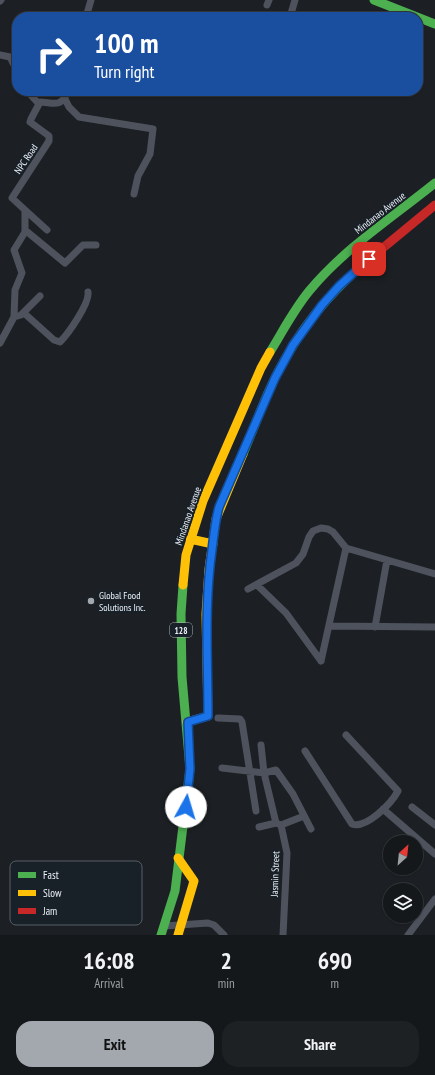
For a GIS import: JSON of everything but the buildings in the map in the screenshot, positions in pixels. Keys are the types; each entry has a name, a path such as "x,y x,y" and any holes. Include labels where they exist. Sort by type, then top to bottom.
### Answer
{"main road":[{"path":"374,0 404,12"},
{"path":"423,19 435,24"},
{"name":"Mindanao Avenue","path":"162,931 175,891 190,769 188,722 182,677 181,636 183,586 190,539 203,501 261,368 292,315 310,290 348,252 435,183"},
{"name":"128","path":"188,722 208,716 206,614 209,569 219,507 275,378 288,352 310,320 339,286 435,205"},
{"path":"381,226 392,240"},
{"path":"190,539 213,544"},
{"path":"178,858 194,881 178,935"}],"street":[{"path":"87,12 90,0"},
{"path":"291,12 295,0"},
{"path":"0,55 10,57 12,61"},
{"path":"32,96 39,104 41,102 58,104 65,99 66,96"},
{"path":"65,99 69,107 79,117 153,129 150,154 138,176 134,194"},
{"name":"NPC Road","path":"25,210 14,200 12,196 49,141 49,136 30,122 39,104"},
{"path":"0,343 14,317 15,290 22,273 14,250 25,230 25,210"},
{"path":"25,210 47,230"},
{"path":"25,230 65,263 83,245 96,245"},
{"path":"24,313 54,340 60,342 82,311 88,298 88,292"},
{"path":"14,317 24,313 40,296"},
{"path":"248,589 300,559 308,538 313,531 321,528 328,529 333,532 346,548 435,574"},
{"path":"257,585 286,613 322,661 346,548"},
{"path":"375,627 387,560"},
{"path":"329,626 435,627"},
{"path":"218,718 240,719 242,722 256,811"},
{"path":"305,751 352,824 357,826 363,824 384,809 398,790 346,735"},
{"name":"Jasmin Street","path":"261,745 264,773 287,853 283,935"},
{"path":"222,768 264,773 276,770 293,794 311,829"},
{"path":"412,807 435,825"},
{"path":"384,809 435,854"},
{"path":"260,827 279,824 304,816"},
{"path":"408,935 435,899"},
{"path":"162,931 182,925 208,923 214,925 224,935"}],"traffic: fast":[{"path":"374,0 404,12"},
{"path":"423,19 435,24"},
{"path":"270,352 289,320 310,290 338,260 435,183"},
{"path":"243,454 275,378 296,340 315,314 336,290 372,257"},
{"path":"161,935 175,891 190,769 182,677 181,614 183,585"}],"traffic: slow":[{"path":"183,585 186,555 203,501 261,368 270,352"},
{"path":"187,722 208,716 206,614 209,569 216,519 243,454"},
{"path":"190,539 213,544"},
{"path":"178,858 194,881 178,935"}],"traffic: jam":[{"path":"372,257 435,205"}],"place":[{"name":"Global Food Solutions Inc.","path":"91,601"}],"route":[{"path":"186,807 190,769 188,722 208,716 206,614 209,569 219,507 275,378 293,345 322,305 339,286 369,259"}]}
